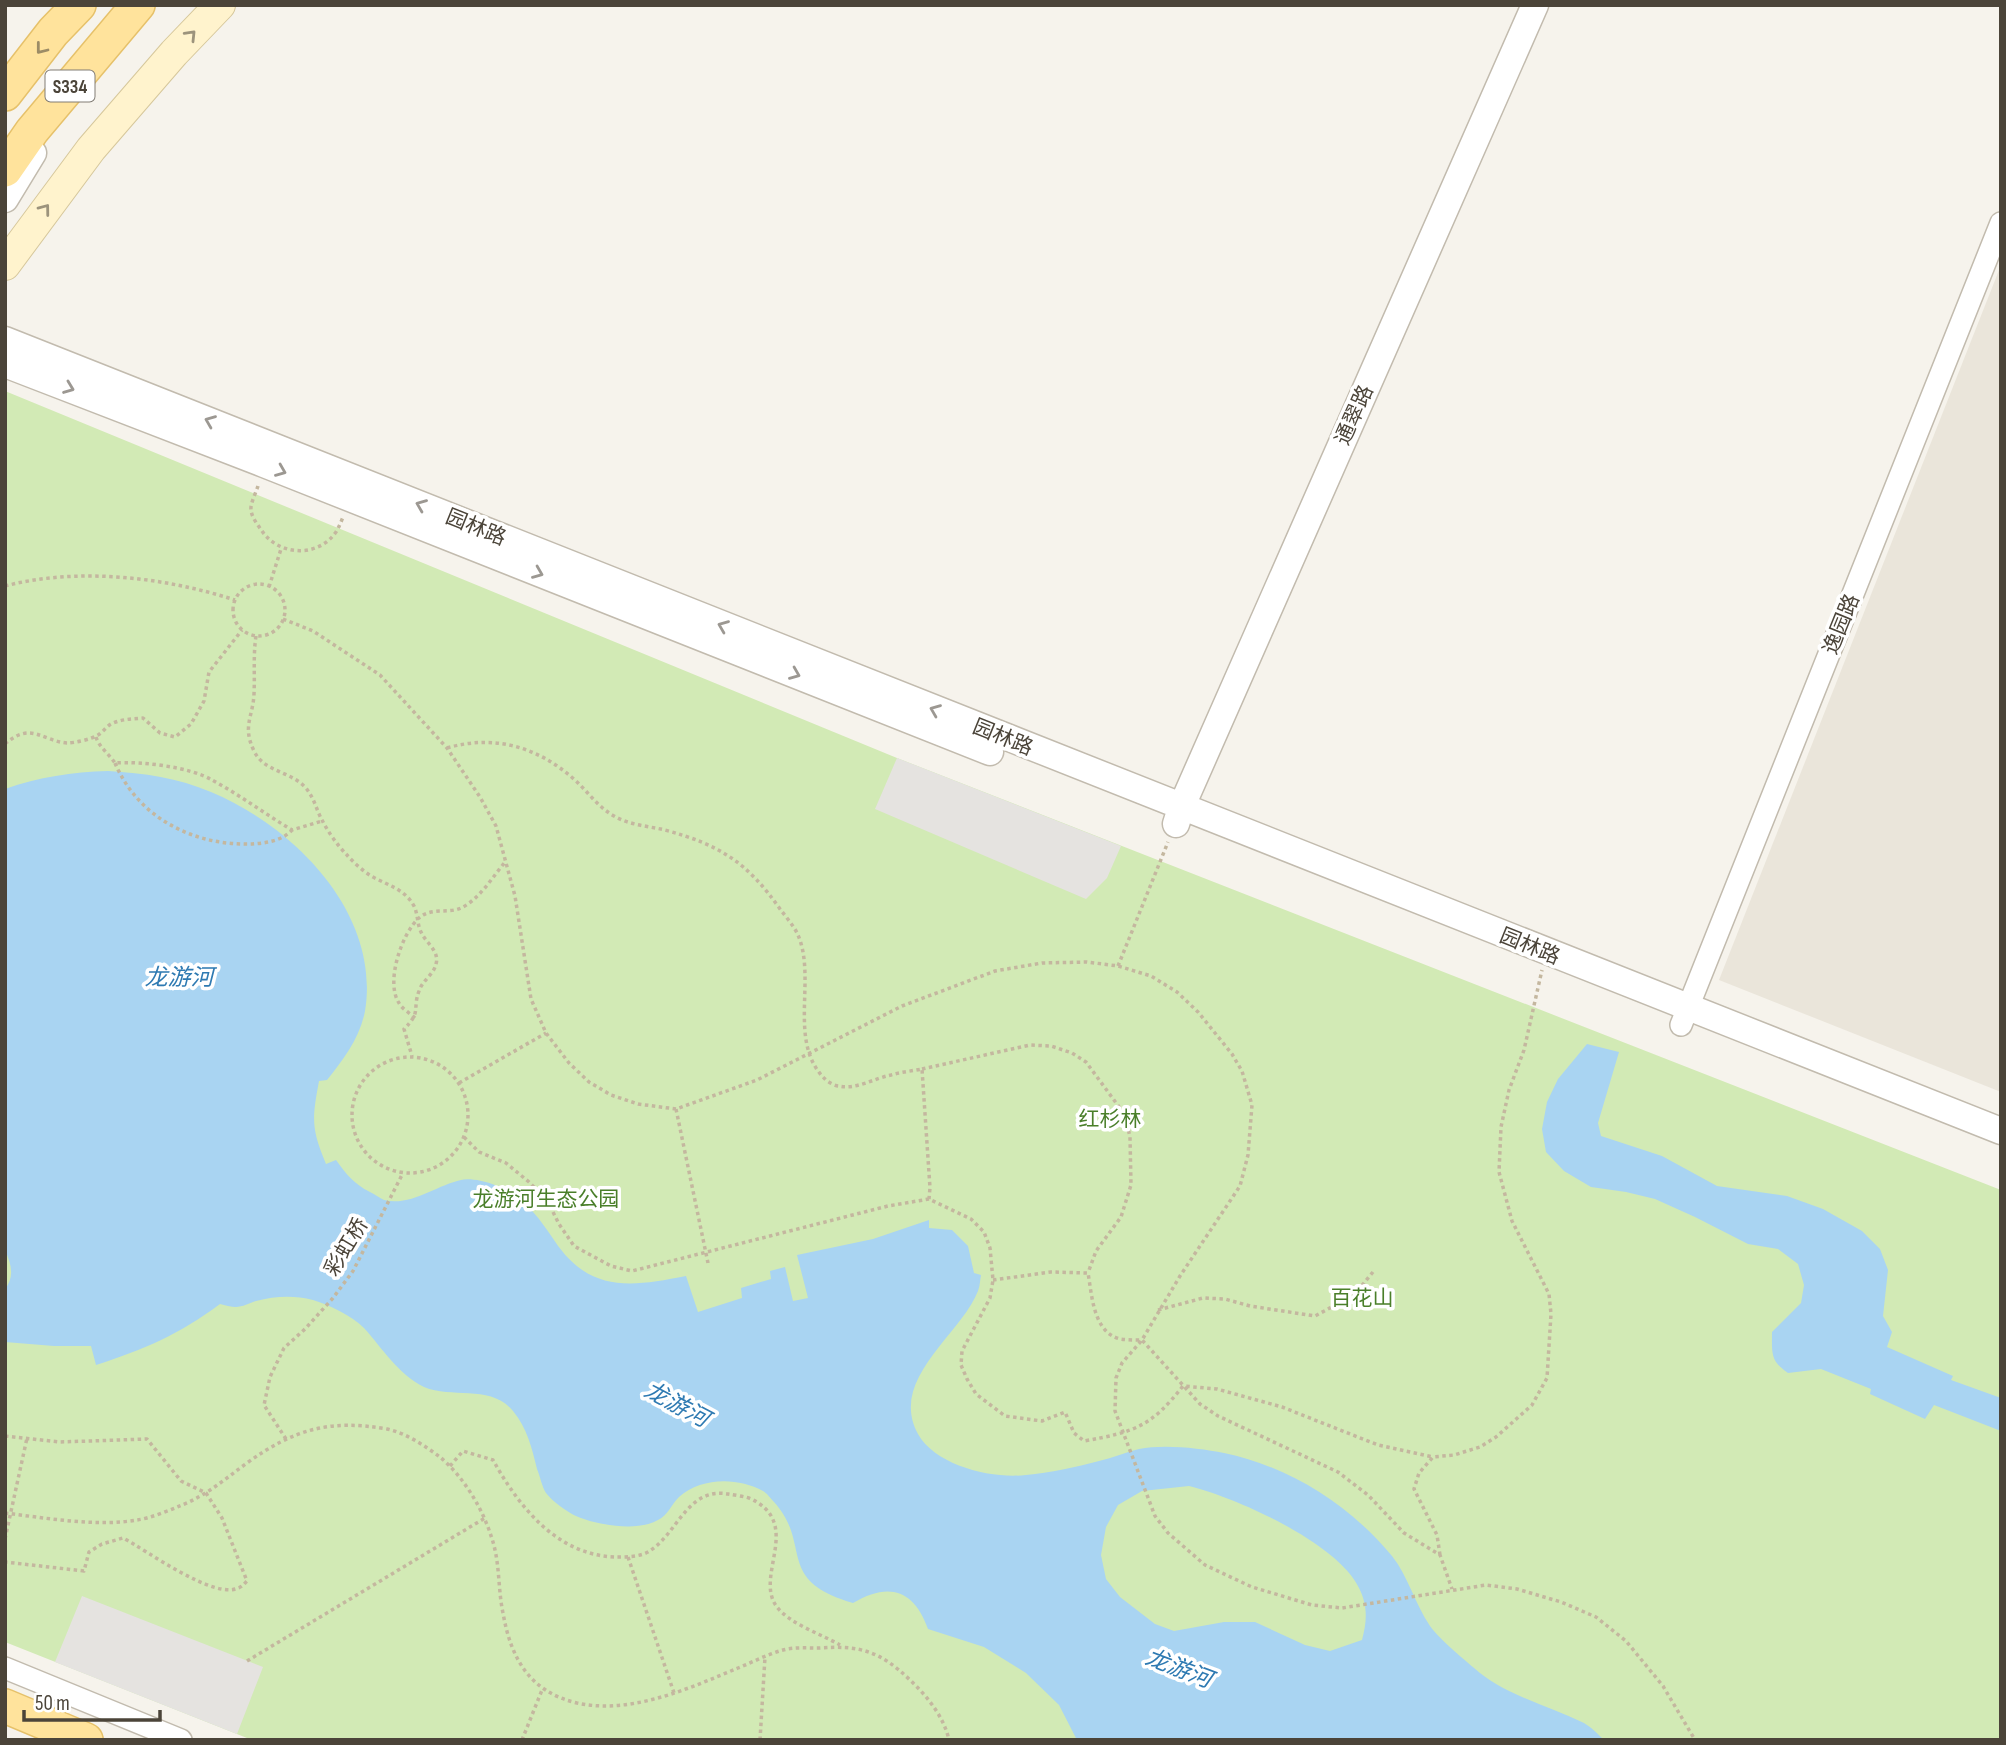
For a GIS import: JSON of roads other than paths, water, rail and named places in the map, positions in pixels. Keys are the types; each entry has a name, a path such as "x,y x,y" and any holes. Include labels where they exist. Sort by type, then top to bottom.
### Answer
{"main road":[{"name":"S334","path":"5,94 79,5"},
{"name":"S334","path":"5,170 32,131 138,5"},
{"path":"5,265 91,149 174,53 220,5"},
{"path":"5,1706 86,1740"}],"street":[{"path":"5,199 23,167 138,5"},
{"name":"通翠路","path":"1178,816 1535,5"},
{"name":"逸园路","path":"1685,1017 2001,223"},
{"name":"园林路","path":"5,340 1178,816 1685,1017 2001,1150"},
{"name":"园林路","path":"5,364 1178,816 1542,969 1685,1017 2001,1131"},
{"path":"5,1668 181,1740"}],"water":[{"name":"龙游河","path":"108,771 173,780 199,787 242,807 273,827 301,851 326,878 345,908 360,941 366,975 365,1011 355,1039 345,1056 327,1080 319,1081 314,1123 326,1164 336,1160 364,1189 384,1200 404,1201 468,1179 503,1188 528,1206 567,1257 582,1270 596,1278 629,1283 686,1276 698,1312 742,1298 741,1288 771,1279 770,1271 785,1267 793,1301 808,1298 797,1255 873,1239 929,1220 929,1228 952,1230 968,1246 974,1273 981,1275 978,1291 969,1308 930,1358 912,1395 911,1414 918,1434 926,1445 951,1462 966,1468 1012,1476 1063,1470 1139,1449 1159,1447 1214,1451 1271,1467 1337,1504 1375,1537 1398,1564 1430,1626 1446,1644 1480,1673 1517,1695 1584,1723 1604,1740 1077,1740 1059,1705 1026,1673 984,1647 928,1629 915,1605 907,1598 888,1591 866,1596 853,1603 829,1594 813,1584 798,1560 792,1533 785,1518 763,1491 731,1481 698,1486 679,1497 661,1518 640,1526 605,1524 576,1516 546,1493 525,1431 513,1411 504,1403 483,1395 424,1387 399,1368 364,1328 340,1311 320,1302 284,1297 263,1299 238,1307 220,1304 161,1340 96,1365 91,1346 5,1342 5,1289 11,1270 5,1250 5,789 43,778","holes":["1189,1486 1283,1524 1308,1539 1348,1571 1364,1601 1366,1620 1362,1640 1330,1651 1305,1645 1255,1622 1224,1622 1174,1631 1155,1624 1120,1597 1106,1579 1101,1555 1106,1527 1118,1505 1142,1491"]},
{"path":"1587,1044 1619,1052 1598,1123 1601,1136 1662,1156 1717,1186 1787,1196 1823,1209 1862,1231 1880,1249 1888,1270 1883,1316 1892,1332 1887,1347 1953,1376 1951,1380 2001,1398 2001,1431 1934,1405 1925,1419 1870,1394 1871,1389 1821,1369 1788,1373 1773,1356 1772,1332 1801,1303 1804,1285 1798,1264 1778,1249 1748,1244 1655,1199 1591,1187 1564,1171 1546,1152 1542,1129 1547,1102 1558,1079"}],"park label":[{"name":"红杉林","path":"1110,1119"},
{"name":"龙游河生态公园","path":"546,1199"},
{"name":"百花山","path":"1362,1298"}]}
